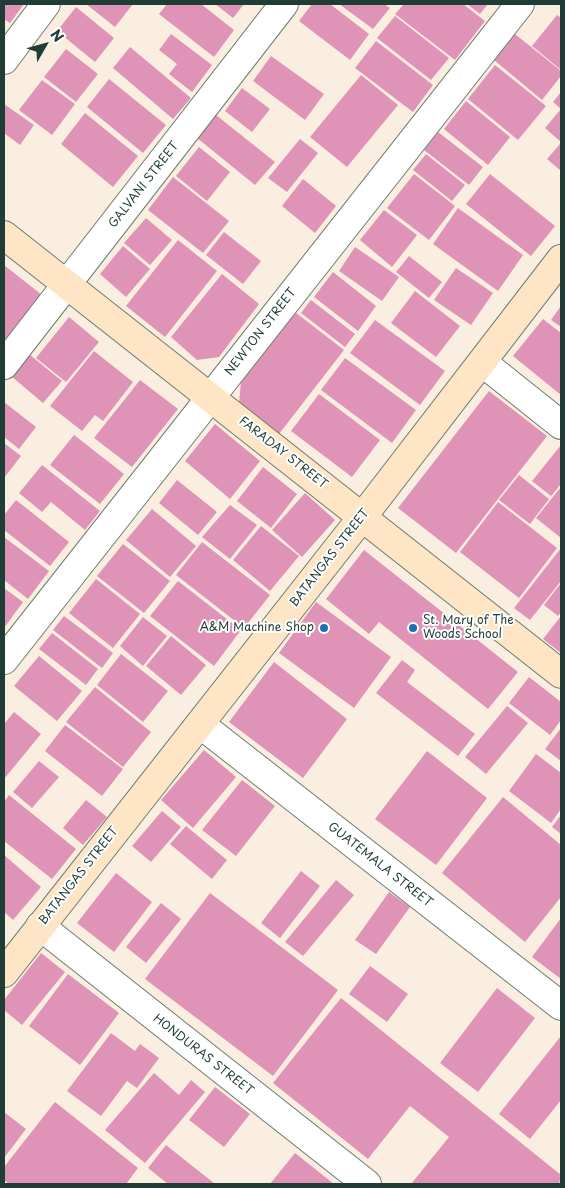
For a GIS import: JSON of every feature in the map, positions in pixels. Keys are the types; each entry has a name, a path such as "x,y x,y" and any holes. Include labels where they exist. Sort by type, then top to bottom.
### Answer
{"street":[{"path":"4,60 46,4"},
{"name":"GALVANI STREET","path":"4,365 284,4"},
{"name":"NEWTON STREET","path":"4,660 520,4"},
{"name":"FARADAY STREET","path":"4,235 211,396 561,674"},
{"name":"BATANGAS STREET","path":"4,973 363,516 561,258"},
{"path":"482,362 561,425"},
{"name":"GUATEMALA STREET","path":"200,724 561,1006"},
{"name":"HONDURAS STREET","path":"40,926 367,1184"}],"building":[{"path":"4,4 24,4 10,23 4,19"},
{"path":"86,4 133,4 115,27"},
{"path":"167,4 201,4 234,30 214,57 159,14"},
{"path":"215,4 244,4 233,18"},
{"path":"312,4 330,4 369,34 350,60 299,21"},
{"path":"339,4 384,4 390,8 373,29"},
{"path":"404,4 463,4 485,21 455,60 395,14"},
{"path":"467,4 488,4 480,14"},
{"path":"76,7 114,38 95,62 57,31"},
{"path":"557,15 561,18 561,70 532,46"},
{"path":"395,16 449,58 431,80 377,38"},
{"path":"171,34 212,65 192,92 169,74 177,64 159,50"},
{"path":"515,34 561,71 561,76 542,100 494,60"},
{"path":"376,41 433,85 413,112 355,68"},
{"path":"130,47 191,98 173,119 113,68"},
{"path":"66,49 98,74 76,102 44,77"},
{"path":"271,56 324,94 305,120 253,81"},
{"path":"495,65 546,106 518,140 468,99"},
{"path":"361,75 398,105 347,167 310,137"},
{"path":"109,79 166,125 143,153 87,107"},
{"path":"42,80 75,104 52,135 19,110"},
{"path":"242,88 270,109 252,132 225,111"},
{"path":"561,92 561,109 553,102"},
{"path":"466,101 510,137 488,165 444,129"},
{"path":"4,104 34,125 20,145 4,133"},
{"path":"561,109 561,142 545,128"},
{"path":"85,113 138,156 113,187 61,144"},
{"path":"216,115 275,162 255,185 197,138"},
{"path":"438,132 483,167 469,185 424,150"},
{"path":"300,139 318,153 287,192 268,178"},
{"path":"561,145 561,171 547,159"},
{"path":"199,147 230,172 207,201 176,176"},
{"path":"426,154 465,185 452,201 413,170"},
{"path":"414,174 455,206 429,240 387,208"},
{"path":"490,174 555,226 531,256 466,204"},
{"path":"173,177 229,221 203,253 148,210"},
{"path":"303,179 336,206 315,233 282,206"},
{"path":"458,208 523,255 498,291 433,244"},
{"path":"384,210 417,235 392,267 360,240"},
{"path":"146,218 172,240 150,265 124,243"},
{"path":"224,232 261,261 243,284 206,255"},
{"path":"178,240 217,271 165,337 126,306"},
{"path":"123,246 150,269 126,297 100,274"},
{"path":"355,247 399,277 382,301 339,271"},
{"path":"409,256 442,282 429,298 396,272"},
{"path":"4,265 42,295 4,343"},
{"path":"456,268 493,293 471,325 434,300"},
{"path":"333,272 376,306 358,331 314,297"},
{"path":"222,274 259,304 219,357 197,360 171,337"},
{"path":"415,291 460,326 436,357 391,323"},
{"path":"311,300 355,334 345,347 301,313"},
{"path":"561,306 561,327 551,320"},
{"path":"295,312 344,350 279,434 239,403 241,382"},
{"path":"69,317 99,342 66,382 36,358"},
{"path":"543,319 561,333 561,395 513,356"},
{"path":"375,320 445,371 420,405 350,353"},
{"path":"94,351 133,382 103,421 95,415 82,431 50,406"},
{"path":"29,354 62,381 43,403 11,376"},
{"path":"345,358 416,410 392,443 321,390"},
{"path":"140,380 178,409 132,467 94,438"},
{"path":"489,391 547,436 456,553 398,508"},
{"path":"319,394 380,440 352,477 291,431"},
{"path":"4,402 36,427 19,449 4,437"},
{"path":"215,424 260,461 230,499 185,461"},
{"path":"74,435 124,474 100,504 50,465"},
{"path":"4,443 21,456 4,478"},
{"path":"561,445 561,484 551,496 532,481"},
{"path":"42,465 100,511 85,530 51,502 42,512 19,493"},
{"path":"263,467 297,494 271,528 237,501"},
{"path":"519,475 549,499 530,524 499,500"},
{"path":"177,480 217,512 198,535 159,503"},
{"path":"561,487 561,538 536,518"},
{"path":"305,493 335,520 302,557 272,530"},
{"path":"16,500 69,542 50,566 4,530 4,515"},
{"path":"498,502 557,548 519,598 460,552"},
{"path":"230,505 257,525 230,559 202,537"},
{"path":"152,509 196,546 170,577 126,540"},
{"path":"261,526 299,556 270,591 233,560"},
{"path":"4,537 49,571 28,599 4,580"},
{"path":"202,542 270,595 244,628 176,575"},
{"path":"123,544 170,581 144,613 97,576"},
{"path":"561,548 561,581 530,620 514,608"},
{"path":"364,550 518,672 488,709 379,622 369,634 326,599"},
{"path":"96,579 140,614 113,648 69,613"},
{"path":"178,581 241,630 214,666 150,616"},
{"path":"561,583 561,612 558,616 544,605"},
{"path":"4,588 23,602 4,628"},
{"path":"316,602 391,657 354,708 279,653"},
{"path":"64,616 113,653 102,668 53,630"},
{"path":"561,616 561,653 543,639"},
{"path":"143,617 167,636 143,666 120,646"},
{"path":"52,633 98,669 86,685 39,649"},
{"path":"171,636 206,665 181,695 146,666"},
{"path":"121,654 168,691 143,722 97,685"},
{"path":"39,656 82,691 57,721 14,686"},
{"path":"402,660 415,670 407,682 475,734 458,756 376,693"},
{"path":"274,662 347,719 303,778 229,722"},
{"path":"529,677 561,702 561,720 550,735 509,703"},
{"path":"95,687 151,732 123,767 66,722"},
{"path":"507,706 528,723 486,774 465,757"},
{"path":"14,712 41,734 4,779 4,724"},
{"path":"65,725 123,769 102,796 45,751"},
{"path":"561,728 561,761 545,749"},
{"path":"204,750 236,777 193,828 161,800"},
{"path":"427,751 487,798 436,865 375,819"},
{"path":"536,754 561,773 561,809 551,823 509,791"},
{"path":"39,761 59,777 32,808 13,792"},
{"path":"242,780 275,806 236,856 202,830"},
{"path":"9,795 76,849 52,879 4,841 4,802"},
{"path":"503,797 561,845 561,897 525,942 442,873"},
{"path":"86,800 107,817 83,845 63,828"},
{"path":"162,811 181,827 151,862 132,846"},
{"path":"561,815 561,834 552,827"},
{"path":"186,826 227,860 212,879 170,844"},
{"path":"4,855 41,887 13,920 4,912"},
{"path":"301,871 320,886 280,938 261,923"},
{"path":"116,873 152,902 114,952 77,923"},
{"path":"336,880 354,895 303,956 285,942"},
{"path":"389,892 410,907 376,954 355,940"},
{"path":"210,893 338,990 273,1076 145,979"},
{"path":"161,903 181,919 146,963 126,947"},
{"path":"561,918 561,979 532,957"},
{"path":"41,953 65,972 22,1025 4,1010 4,1000"},
{"path":"370,966 408,994 387,1022 349,994"},
{"path":"68,974 119,1013 80,1065 29,1026"},
{"path":"497,988 535,1018 478,1092 440,1063"},
{"path":"341,998 561,1175 559,1184 411,1184 449,1137 410,1106 368,1159 273,1083"},
{"path":"111,1033 135,1051 140,1044 159,1058 137,1088 127,1081 101,1116 67,1091"},
{"path":"561,1036 561,1100 530,1139 499,1114"},
{"path":"154,1073 179,1095 191,1080 205,1092 145,1163 105,1130"},
{"path":"215,1087 250,1114 224,1147 189,1120"},
{"path":"55,1102 138,1168 126,1184 9,1184 4,1180 4,1167"},
{"path":"4,1112 26,1129 4,1158"},
{"path":"166,1145 215,1184 168,1184 148,1168"},
{"path":"295,1153 334,1184 270,1184"}],"place":[{"name":"A&M Machine Shop","path":"324,628"},
{"name":"St. Mary of The Woods School","path":"413,628"}]}
